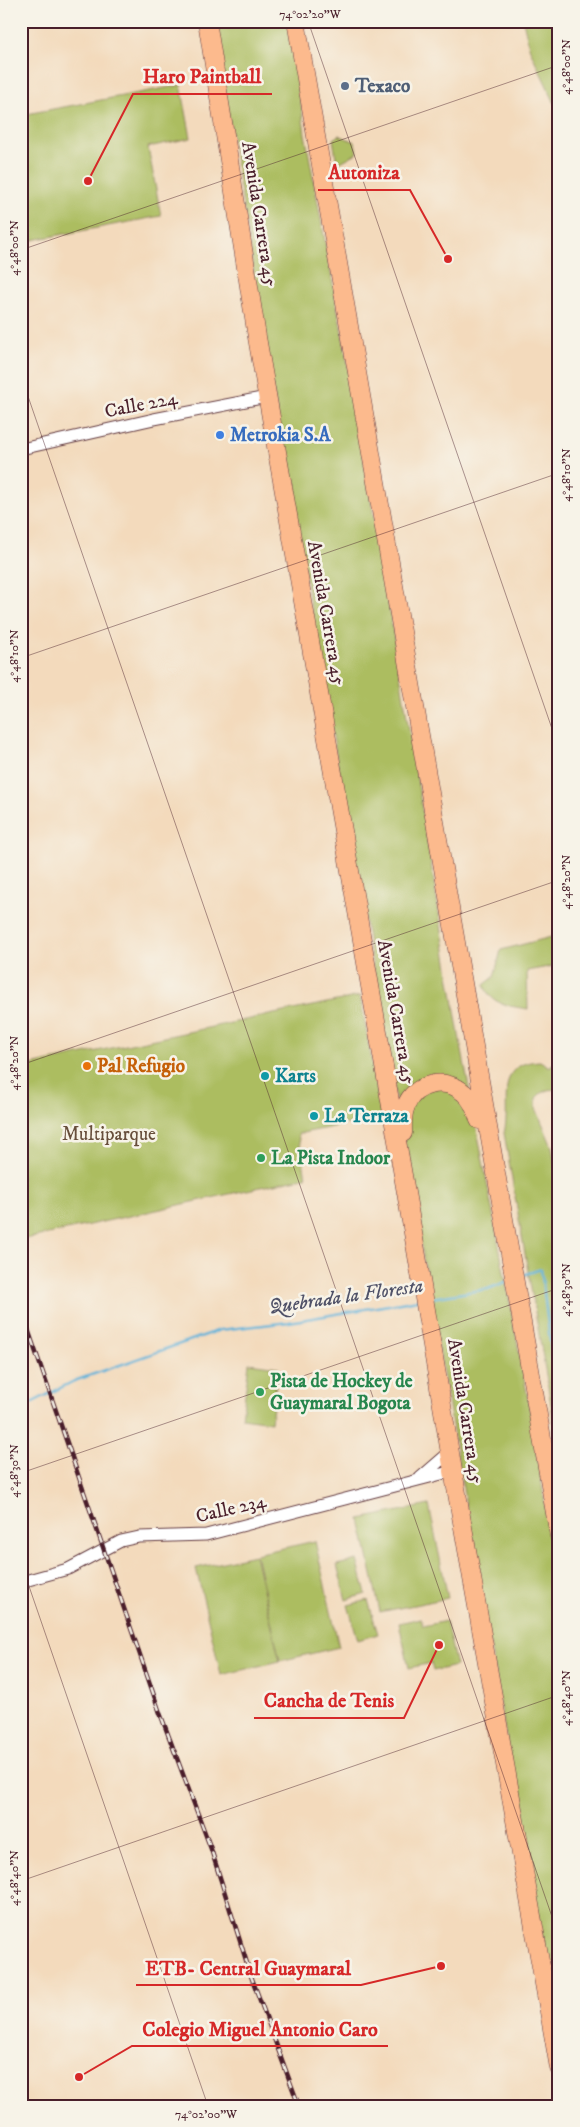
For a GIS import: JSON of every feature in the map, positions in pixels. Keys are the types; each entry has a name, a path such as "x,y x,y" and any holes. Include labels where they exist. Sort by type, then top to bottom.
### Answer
{"highway":[{"name":"Avenida Carrera 45","path":"207,21 267,397 406,1193 452,1471 559,2068"},
{"path":"296,21 497,1185 552,1459 559,1536"},
{"path":"406,1193 403,1137 405,1107 421,1088 439,1083 452,1086 463,1092 474,1106 497,1185"}],"street":[{"name":"Calle 224","path":"21,449 154,419 267,397"},
{"path":"419,1479 450,1452"},
{"name":"Calle 234","path":"21,1582 68,1569 121,1541 139,1537 206,1535 452,1471"}],"green space":[{"path":"213,21 290,21 305,134 346,354 459,1035 529,1404 559,1592 559,2017 533,1893 272,384"},
{"path":"523,21 559,21 559,112 530,50"},
{"path":"181,85 191,138 148,147 161,216 22,242 21,115"},
{"path":"339,135 355,142 357,153 337,164 333,139"},
{"path":"21,370 28,402 21,404"},
{"path":"559,935 559,965 527,971 528,1009 514,1007 496,1001 491,997 484,985 494,977 501,950"},
{"name":"Multiparque","path":"360,996 382,1117 298,1134 306,1177 21,1240 21,1067"},
{"path":"540,1061 550,1067 552,1064 559,1069 559,1091 546,1090 541,1093 536,1098 536,1108 552,1147 559,1191 559,1440 557,1438 504,1133 507,1086 510,1077 515,1069 525,1063"},
{"name":"Pista de Hockey de Guaymaral Bogota","path":"249,1363 278,1367 271,1422 242,1418"},
{"path":"429,1505 448,1598 380,1612 360,1519"},
{"path":"315,1541 339,1647 280,1661 256,1554"},
{"path":"255,1555 280,1661 221,1675 196,1568"},
{"path":"357,1560 366,1594 346,1600 337,1565"},
{"path":"368,1600 378,1634 358,1640 348,1605"},
{"path":"421,1618 423,1626 446,1621 456,1666 433,1671 431,1663 409,1668 399,1623"}],"waterway":[{"name":"Quebrada la Floresta","path":"520,1276 541,1269 559,1412"},
{"name":"Quebrada la Floresta","path":"431,1298 488,1289 508,1281"},
{"name":"Quebrada la Floresta","path":"21,1405 31,1403 74,1381 220,1330 289,1322 418,1300"}],"railway":[{"path":"21,1309 160,1713 211,1849 251,1976 299,2106"}],"place":[{"name":"Texaco","path":"345,86"},
{"name":"Haro Paintball","path":"88,181"},
{"name":"Autoniza","path":"448,259"},
{"name":"Metrokia S.A","path":"220,435"},
{"name":"Pal Refugio","path":"87,1066"},
{"name":"Karts","path":"265,1076"},
{"name":"La Terraza","path":"314,1116"},
{"name":"La Pista Indoor","path":"261,1158"},
{"name":"Pista de Hockey de Guaymaral Bogota","path":"260,1392"},
{"name":"Cancha de Tenis","path":"439,1645"},
{"name":"ETB- Central Guaymaral","path":"441,1966"},
{"name":"Colegio Miguel Antonio Caro","path":"79,2077"}]}
